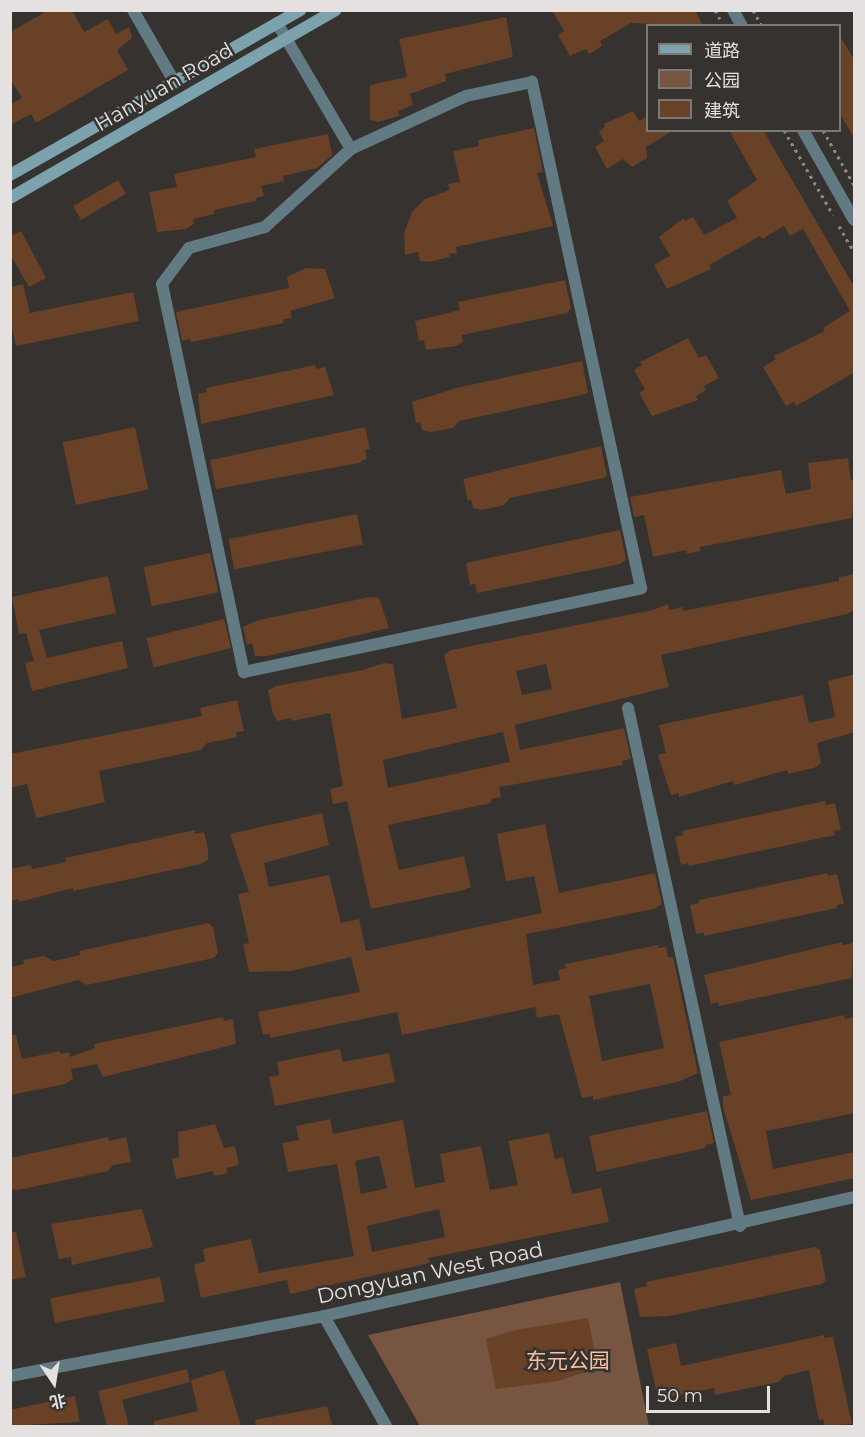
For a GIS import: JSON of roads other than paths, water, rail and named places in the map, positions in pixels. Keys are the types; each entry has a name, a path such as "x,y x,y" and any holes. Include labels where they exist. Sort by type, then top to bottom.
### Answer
{"main road":[{"name":"Hanyuan Road","path":"10,175 300,10"},
{"name":"Hanyuan Road","path":"10,198 336,10"}],"street":[{"path":"134,10 175,83"},
{"path":"733,10 741,24"},
{"path":"277,23 351,149"},
{"path":"532,82 641,588 244,672 162,284 189,248 265,227 351,149 466,96 532,82"},
{"path":"804,132 855,220"},
{"path":"628,708 740,1226"},
{"name":"Dongyuan West Road","path":"10,1376 324,1316 740,1226 855,1197"},
{"path":"324,1316 386,1426"}],"park label":[{"name":"东元公园","path":"568,1361"}]}
